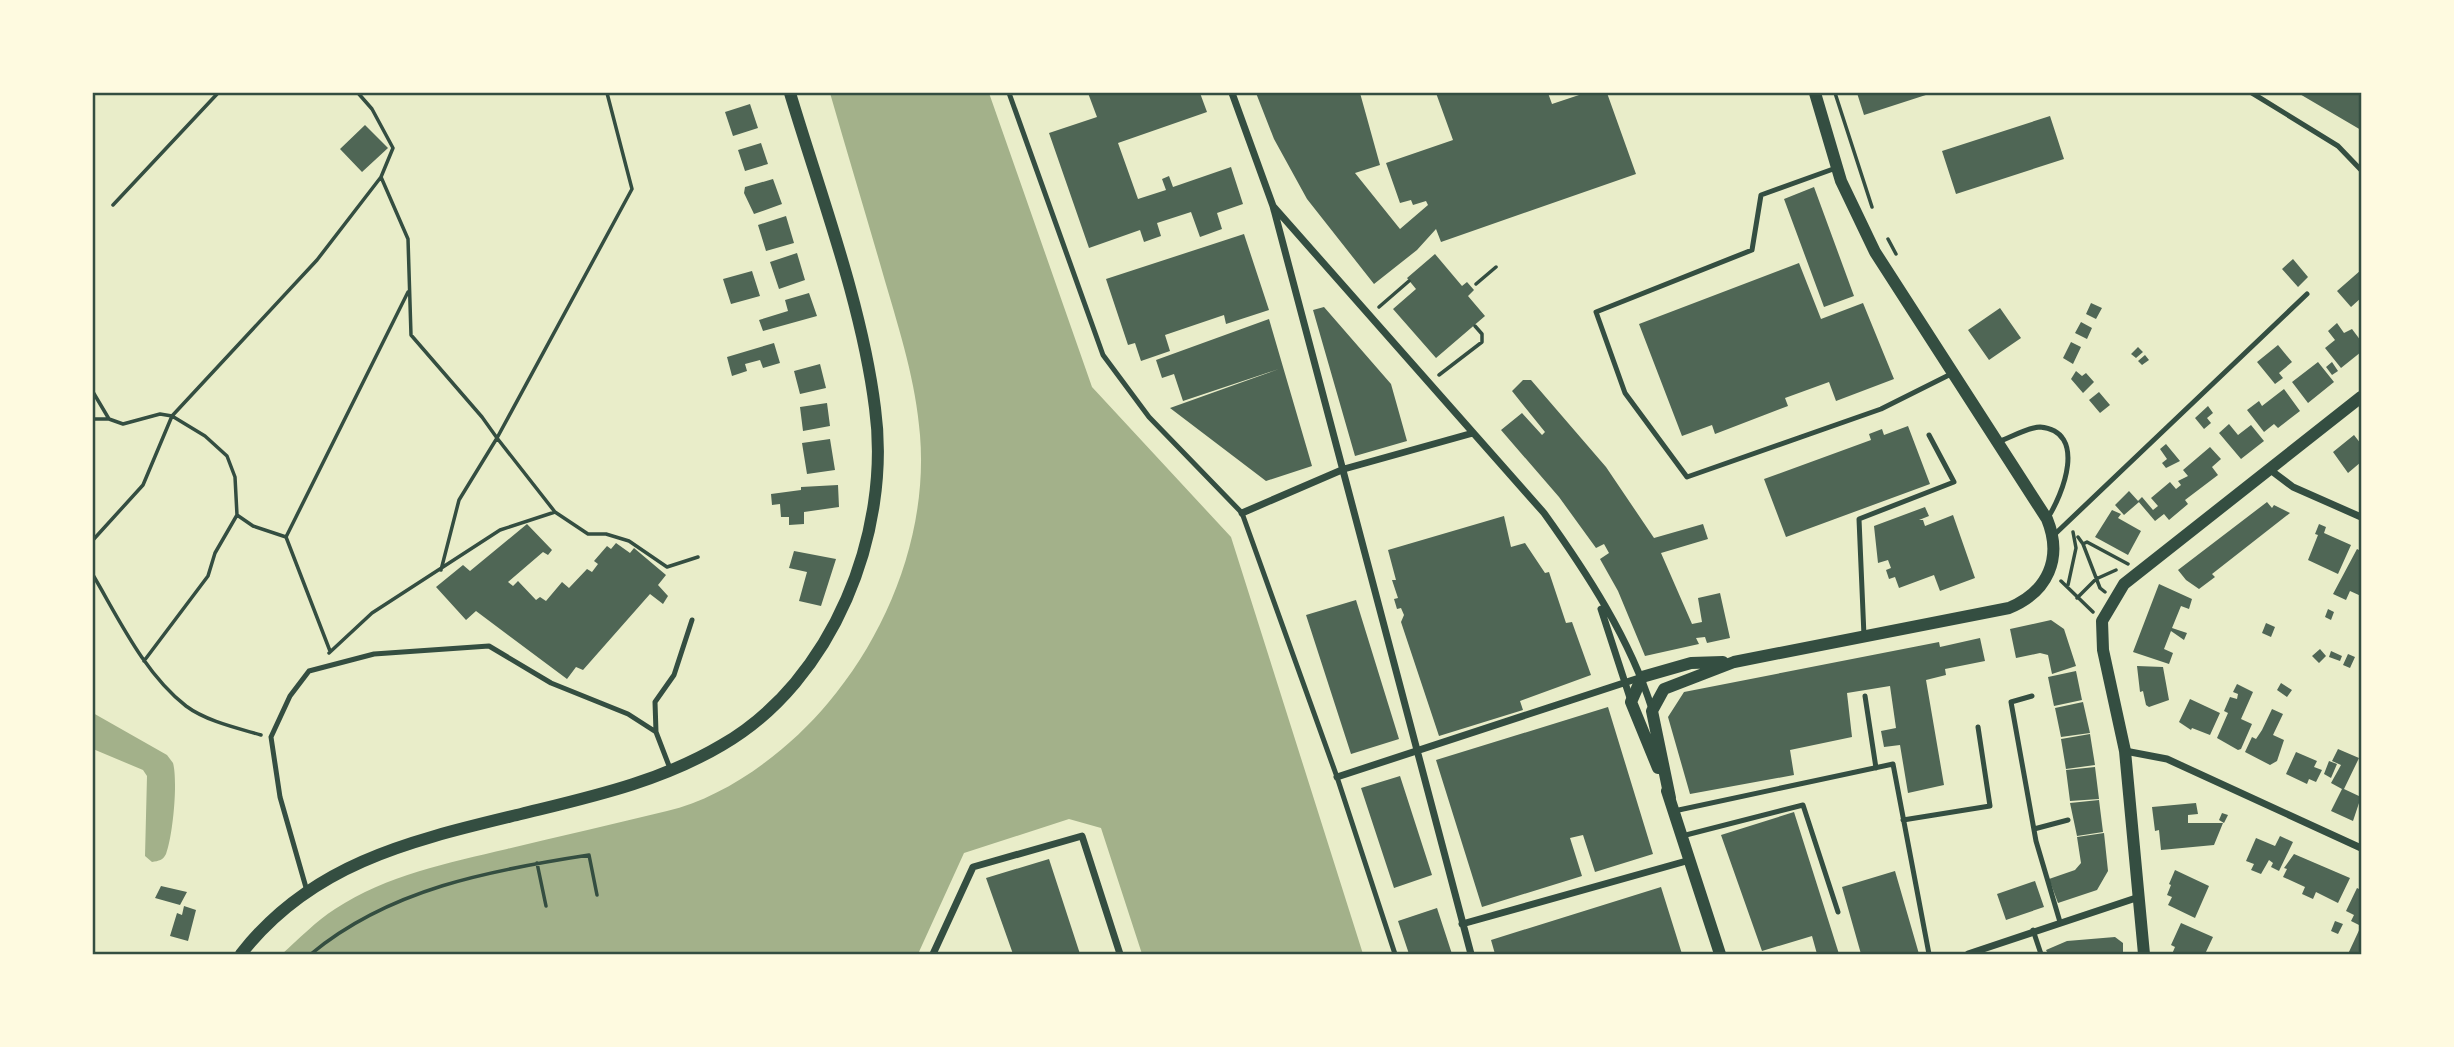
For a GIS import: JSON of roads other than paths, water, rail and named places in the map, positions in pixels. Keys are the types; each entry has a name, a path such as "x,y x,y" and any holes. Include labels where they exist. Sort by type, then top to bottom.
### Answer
{"street":[{"path":"241,954 277,916 307,891 344,868 417,839 636,785 671,771 726,743 762,715 816,654 838,618 856,578 870,530 877,490 879,448 868,364 789,93"},
{"path":"1232,93 1273,206 1471,954"},
{"path":"1652,710 1664,689 1734,662 2010,608 2030,600 2049,574 2054,535 2048,519 1875,252 1837,167 1815,93"},
{"path":"1273,206 1544,513 1579,562 1652,710 1672,805"},
{"path":"2144,954 2124,751 2103,650 2102,621 2124,584 2361,397"},
{"path":"1242,513 1344,469 1473,433"},
{"path":"2269,469 2293,487 2361,517"},
{"path":"1598,598 1619,669 1659,698"},
{"path":"1337,777 1637,684 1691,663 1734,662"},
{"path":"1637,684 1632,702 1672,805 1720,954"},
{"path":"2124,751 2167,759 2361,848"},
{"path":"933,954 973,867 1082,836 1120,954"},
{"path":"1462,924 1689,860"},
{"path":"1968,954 2033,930 2139,897"}],"lane":[{"path":"1009,93 1103,355 1149,417 1242,513 1337,777 1395,954"},
{"path":"2252,93 2338,146 2361,170"},
{"path":"1837,167 1761,195 1752,250 1596,312 1625,393 1688,477 1881,409 1953,373"},
{"path":"2054,535 2307,294"},
{"path":"1998,442 2038,427 2056,433 2067,444 2069,465 2057,505 2048,519"},
{"path":"1864,636 1859,519 1954,482 1929,435"},
{"path":"671,771 656,732 655,702 674,675 692,620"},
{"path":"307,891 281,797 271,737 290,696 309,671 373,654 489,646 551,683 628,715 656,732"},
{"path":"1865,696 1876,768"},
{"path":"2032,696 2011,702 2034,829 2060,922"},
{"path":"1903,820 1990,806 1978,727"},
{"path":"1672,805 1893,764 1929,954"},
{"path":"1682,836 1803,805 1838,912"},
{"path":"2034,829 2068,820"},
{"path":"2033,930 2041,954"}]}
